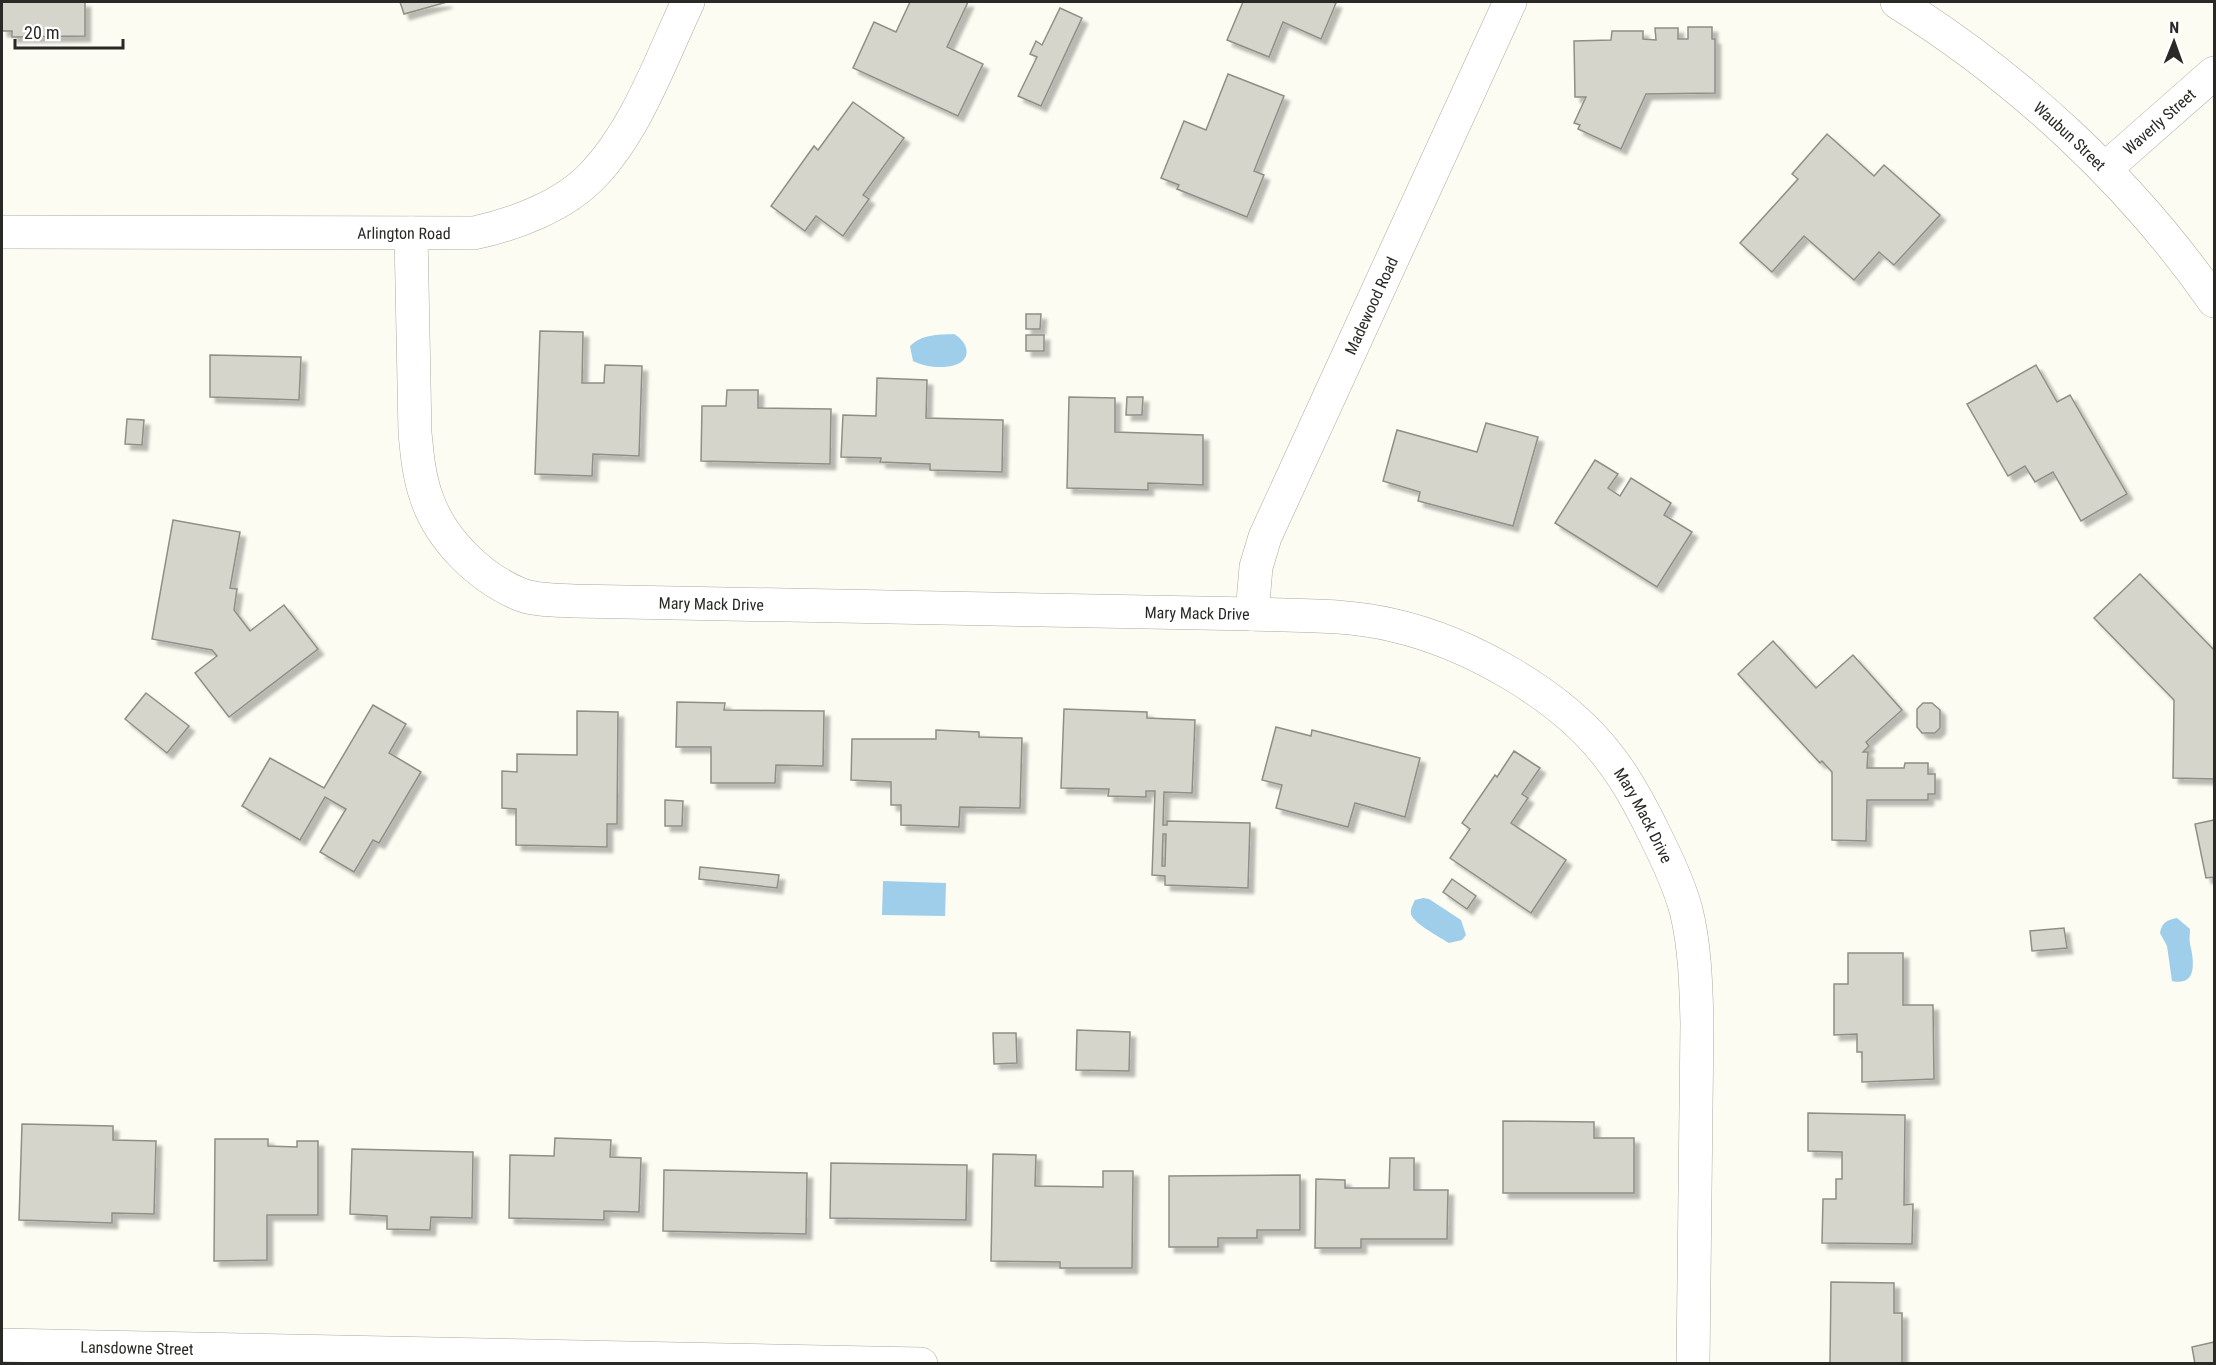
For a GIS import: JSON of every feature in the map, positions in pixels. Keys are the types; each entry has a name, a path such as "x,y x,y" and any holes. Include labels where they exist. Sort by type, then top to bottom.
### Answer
{"street":[{"name":"Arlington Road","path":"2,232 474,233 506,225 540,211 565,196 592,177 616,148 636,113 688,2"},
{"name":"Madewood Road","path":"1252,614 1256,567 1264,537 1510,2"},
{"name":"Waubun Street","path":"1897,2 1991,66 2105,169 2159,229 2214,301"},
{"name":"Waverly Street","path":"2105,169 2214,73"},
{"name":"Mary Mack Drive","path":"411,233 415,433 418,464 426,498 443,530 465,557 492,578 521,594 545,599 574,601 1252,614 1359,619 1392,625 1456,647 1521,681 1553,702 1600,747 1625,780 1669,863 1686,910 1696,981 1697,1023 1693,1364"},
{"name":"Lansdowne Street","path":"2,1345 921,1364"}],"water":[{"path":"954,334 965,345 965,359 961,362 939,367 913,361 910,346 915,342 930,336"},
{"path":"883,881 946,883 945,916 882,915"},
{"path":"1429,899 1461,920 1466,935 1462,940 1449,943 1413,918 1411,911 1415,900"},
{"path":"2177,918 2190,929 2193,957 2190,976 2180,982 2172,981 2167,946 2160,933 2166,922"}],"building":[{"path":"2,2 85,2 85,36 12,37 12,31 2,31"},
{"path":"400,2 447,2 404,14"},
{"path":"910,2 968,2 947,47 983,64 958,116 853,68 874,22 896,32"},
{"path":"1243,2 1336,3 1321,39 1283,22 1269,57 1227,40"},
{"path":"1060,8 1082,18 1041,106 1018,96 1037,57 1030,54 1036,41 1042,45"},
{"path":"1688,27 1712,27 1712,39 1715,39 1715,93 1646,94 1621,149 1578,129 1580,125 1574,123 1586,97 1575,97 1574,41 1611,40 1612,31 1643,31 1643,39 1656,40 1655,28 1678,28 1678,39 1688,39"},
{"path":"1228,74 1284,96 1254,171 1264,175 1247,217 1177,189 1179,185 1161,178 1184,121 1206,130"},
{"path":"853,102 904,138 863,195 869,199 843,236 816,216 805,231 771,206 814,146 818,150"},
{"path":"1827,134 1874,176 1884,165 1940,215 1894,265 1879,252 1854,280 1804,236 1772,272 1740,243 1798,179 1792,174"},
{"path":"1026,314 1041,314 1040,329 1026,329"},
{"path":"540,331 583,332 582,383 604,383 605,365 642,366 639,456 593,454 592,476 535,474"},
{"path":"1026,335 1044,335 1044,351 1026,351"},
{"path":"210,355 301,357 299,400 210,397"},
{"path":"2036,365 2057,402 2070,395 2127,494 2081,521 2053,472 2035,482 2025,466 2008,476 1967,404"},
{"path":"877,378 927,380 926,418 1003,420 1002,472 930,470 930,464 880,462 881,458 841,457 843,415 876,416"},
{"path":"727,390 758,390 758,408 831,409 830,464 701,461 702,406 726,406"},
{"path":"1069,397 1115,398 1115,432 1203,435 1203,485 1148,483 1148,490 1067,488"},
{"path":"1127,397 1143,397 1142,415 1126,415"},
{"path":"127,419 144,420 142,445 125,444"},
{"path":"1486,423 1538,437 1513,526 1418,501 1420,492 1383,481 1397,430 1477,452"},
{"path":"1595,460 1618,474 1608,488 1620,496 1631,478 1671,503 1664,515 1692,532 1657,587 1555,523"},
{"path":"173,520 240,532 230,588 237,589 234,610 250,631 284,605 318,649 229,717 195,673 217,656 212,650 152,639"},
{"path":"2140,574 2214,650 2214,779 2173,778 2174,700 2094,618"},
{"path":"1773,641 1816,688 1853,655 1902,710 1866,742 1869,746 1863,752 1868,752 1867,768 1904,768 1905,763 1928,763 1928,774 1935,774 1935,794 1928,794 1928,800 1867,800 1866,841 1832,840 1832,772 1822,761 1820,763 1738,674"},
{"path":"146,693 189,726 167,753 125,719"},
{"path":"677,702 725,703 724,710 824,711 823,766 776,765 775,783 711,783 711,747 676,747"},
{"path":"1923,703 1932,703 1940,710 1940,728 1935,733 1922,733 1917,727 1917,709"},
{"path":"373,705 406,724 389,753 421,772 379,843 373,840 354,872 320,852 346,809 325,797 300,840 242,806 270,758 324,788"},
{"path":"1064,709 1147,712 1147,718 1195,720 1192,793 1164,792 1163,825 1167,825 1167,821 1250,823 1248,888 1165,885 1165,876 1152,875 1155,791 1146,791 1146,797 1108,796 1109,789 1061,788","holes":["1163,834 1166,834 1165,866 1162,866"]},
{"path":"577,711 618,712 617,824 607,824 607,847 516,845 516,809 502,808 502,771 517,772 517,754 577,755"},
{"path":"1276,727 1311,736 1312,730 1420,758 1405,817 1355,803 1348,827 1276,808 1282,785 1262,780"},
{"path":"936,730 979,732 979,737 1022,738 1020,808 960,807 959,827 901,825 901,805 891,805 891,782 851,780 852,739 936,739"},
{"path":"1514,751 1540,768 1522,794 1528,798 1511,823 1566,860 1531,913 1450,858 1470,829 1462,823"},
{"path":"665,800 683,801 682,826 665,826"},
{"path":"2214,820 2214,877 2206,878 2195,824"},
{"path":"700,867 779,875 777,888 699,879"},
{"path":"1452,879 1476,896 1467,909 1443,892"},
{"path":"2064,928 2067,948 2032,951 2030,931"},
{"path":"1848,953 1903,953 1903,1005 1933,1005 1934,1079 1862,1082 1862,1052 1857,1052 1857,1034 1834,1035 1834,984 1848,984"},
{"path":"1077,1030 1130,1032 1129,1071 1076,1070"},
{"path":"993,1033 1016,1033 1017,1063 994,1064"},
{"path":"1808,1113 1905,1115 1904,1205 1913,1204 1912,1244 1822,1243 1823,1199 1836,1199 1836,1179 1842,1179 1842,1152 1808,1151"},
{"path":"1503,1121 1594,1122 1594,1138 1634,1138 1634,1193 1503,1193"},
{"path":"22,1124 113,1126 113,1140 156,1141 154,1214 112,1213 112,1223 19,1220"},
{"path":"555,1138 611,1140 610,1157 641,1158 639,1212 604,1211 604,1220 509,1218 510,1155 554,1156"},
{"path":"215,1139 268,1139 268,1146 297,1147 297,1141 318,1141 318,1215 267,1215 267,1260 214,1261"},
{"path":"352,1149 473,1152 472,1218 431,1217 430,1230 387,1229 387,1216 350,1214"},
{"path":"993,1154 1036,1155 1035,1186 1103,1187 1103,1171 1133,1171 1132,1268 1060,1268 1060,1262 991,1261"},
{"path":"1390,1158 1414,1158 1414,1190 1448,1190 1447,1239 1361,1239 1361,1248 1315,1248 1316,1179 1345,1180 1345,1188 1389,1188"},
{"path":"831,1163 967,1165 966,1220 830,1218"},
{"path":"664,1170 807,1173 806,1234 663,1231"},
{"path":"1300,1175 1300,1230 1257,1230 1257,1238 1218,1238 1218,1247 1169,1247 1169,1176"},
{"path":"1831,1282 1894,1283 1894,1313 1902,1313 1902,1364 1830,1364"},
{"path":"2214,1342 2214,1364 2195,1364 2192,1347"}]}
